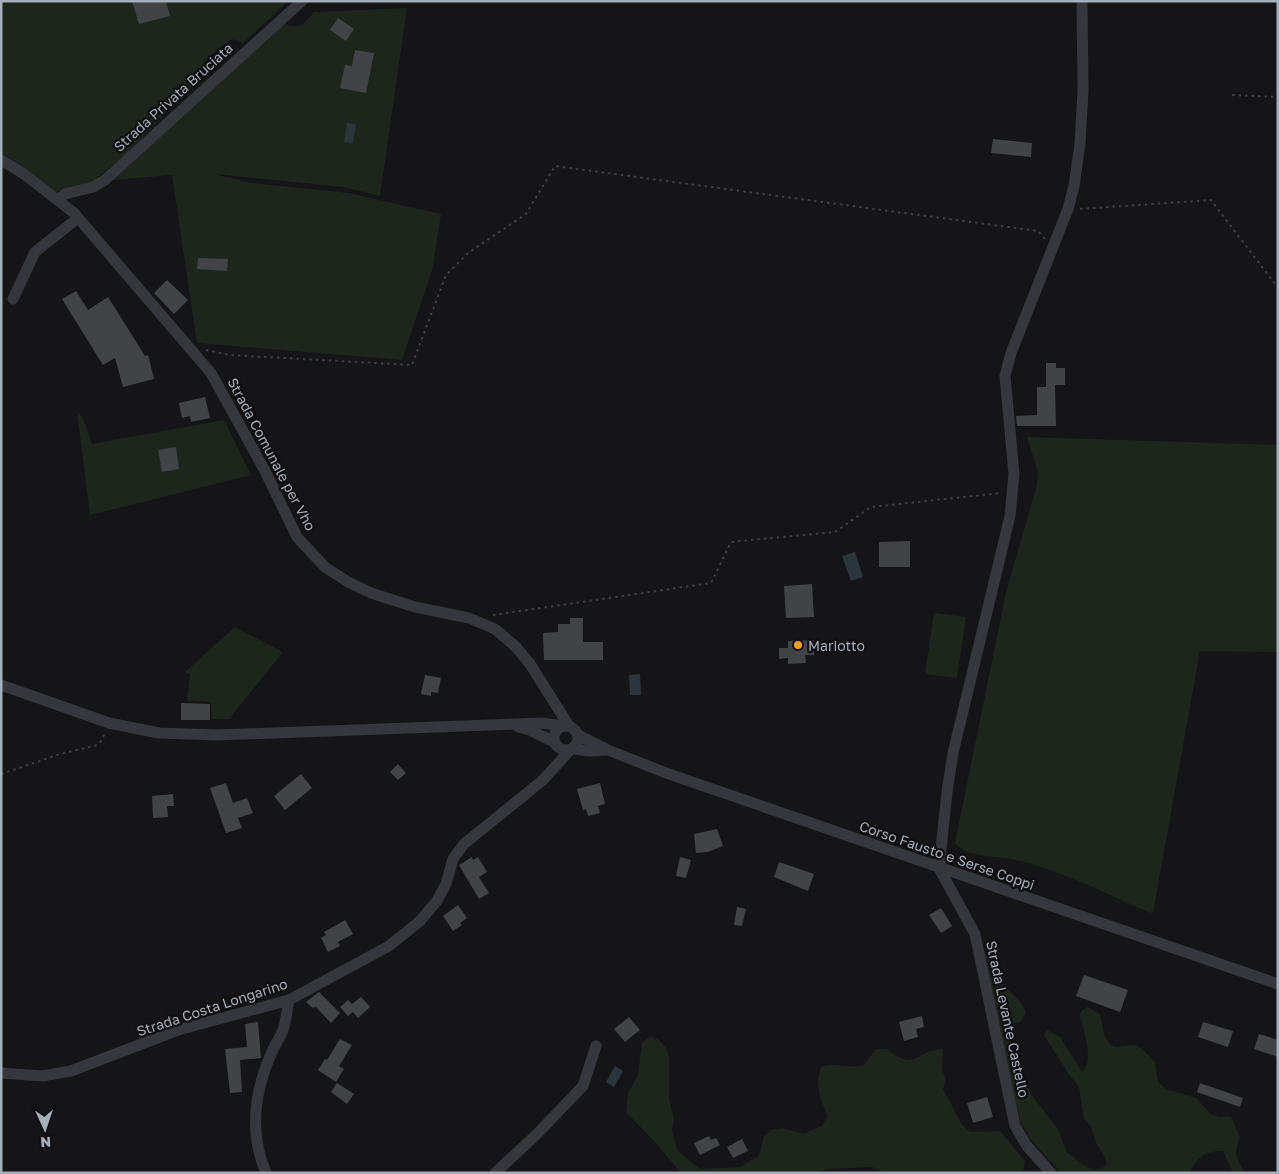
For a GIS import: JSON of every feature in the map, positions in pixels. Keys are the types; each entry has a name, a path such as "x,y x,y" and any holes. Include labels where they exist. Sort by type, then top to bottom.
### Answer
{"street":[{"name":"Strada Privata Bruciata","path":"58,200 65,194 93,187 104,180 302,1"},
{"path":"939,868 953,753 1010,516 1014,474 1005,376 1011,353 1068,209 1077,167 1083,91 1082,1"},
{"name":"Strada Comunale per Vho","path":"1,160 24,174 78,218 211,373 265,471 296,537 324,567 348,582 371,593 415,608 469,618 495,629 516,647 530,664 566,726"},
{"path":"12,299 35,252 78,218"},
{"path":"1,685 109,723 160,733 217,735 542,723 566,726 576,730 578,735 577,744 572,749"},
{"path":"509,725 530,730 554,742 559,749 608,750"},
{"path":"553,769 553,736 557,729 566,726"},
{"name":"Corso Fausto e Serse Coppi","path":"578,735 608,750 666,773 1278,984"},
{"name":"Strada Costa Longarino","path":"1,1073 42,1076 71,1071 178,1030 289,1000 389,946 420,921 437,901 446,884 453,859 464,844 543,780 572,749"},
{"name":"Strada Levante Castello","path":"939,868 975,934 1015,1126 1027,1146 1051,1173"},
{"path":"266,1173 258,1156 254,1128 257,1100 270,1055 282,1030 289,1000"},
{"path":"495,1173 536,1135 583,1086 596,1046"}],"path":[{"path":"1232,96 1278,97"},
{"path":"189,346 230,355 412,365 446,275 468,253 526,214 555,166 1038,231 1052,249"},
{"path":"1068,209 1211,200 1278,288"},
{"path":"488,615 711,583 731,542 835,532 871,507 1013,492"},
{"path":"1,774 60,754 97,745 101,741 109,723"}],"shaded area":[{"path":"1,1 287,2 243,43 232,39 210,56 203,63 202,78 127,153 91,183 55,192 24,167 1,153"},
{"path":"407,8 380,196 343,187 214,174 251,183 349,193 441,214 432,271 402,360 197,343 172,175 113,180 283,23 293,26 300,25 314,12"},
{"path":"347,123 356,124 353,143 344,142"},
{"path":"77,411 83,418 92,444 224,420 251,475 90,515"},
{"path":"1027,437 1278,445 1278,652 1200,651 1153,913 1050,870 1009,858 984,856 967,852 955,843 1006,592 1037,485 1038,472"},
{"path":"855,552 863,577 851,581 842,556"},
{"path":"934,613 966,617 957,678 925,674"},
{"path":"235,627 283,652 231,719 212,719 211,702 187,701 190,674 185,672"},
{"path":"640,674 641,695 630,695 629,675"},
{"path":"989,952 995,964 992,969 995,975 1019,1001 1026,1013 1020,1022 1009,1024 1007,1029 1012,1044 1015,1065 1033,1097 1058,1129 1067,1152 1080,1163 1094,1170 1104,1167 1107,1163 1095,1140 1092,1129 1084,1119 1079,1087 1044,1035 1047,1030 1060,1037 1082,1072 1086,1067 1088,1053 1080,1014 1087,1007 1100,1014 1104,1035 1110,1044 1115,1047 1136,1045 1155,1062 1158,1082 1166,1089 1196,1098 1211,1114 1220,1117 1231,1117 1240,1137 1236,1156 1245,1173 1233,1173 1223,1151 1211,1152 1202,1156 1189,1173 1061,1173 1032,1141 1021,1123 1012,1089 985,953"},
{"path":"650,1036 659,1040 666,1048 669,1057 669,1099 674,1119 672,1130 677,1150 701,1169 740,1167 759,1156 764,1136 773,1129 783,1128 803,1134 822,1126 827,1117 818,1085 819,1072 822,1066 863,1066 876,1049 887,1049 897,1056 910,1060 934,1050 943,1049 942,1070 946,1079 943,1089 962,1125 970,1132 1000,1131 1025,1161 1023,1173 884,1173 872,1167 828,1169 815,1173 681,1173 626,1112 628,1093 638,1075 642,1043"},
{"path":"615,1066 623,1071 614,1087 606,1082"}],"building":[{"path":"132,1 166,1 170,16 139,24"},
{"path":"338,18 354,29 346,41 330,30"},
{"path":"355,50 374,53 366,93 340,88 345,65 352,66"},
{"path":"993,139 1032,143 1031,157 991,153"},
{"path":"198,258 228,259 227,271 197,269"},
{"path":"167,280 188,300 174,314 154,293"},
{"path":"76,291 88,310 108,297 145,356 148,355 154,379 123,387 115,358 103,365 62,299"},
{"path":"1046,363 1056,363 1056,368 1065,368 1065,385 1055,385 1056,426 1017,426 1016,416 1037,415 1037,387 1046,387"},
{"path":"205,397 210,418 191,422 190,416 182,418 179,403"},
{"path":"176,447 179,469 162,472 158,450"},
{"path":"910,541 910,567 879,567 879,542"},
{"path":"812,584 814,617 786,618 784,586"},
{"path":"570,618 583,618 583,642 603,642 603,660 544,660 543,633 558,632 558,624 570,624"},
{"path":"814,640 814,655 805,655 806,663 788,664 788,658 779,659 779,648 788,648 788,641"},
{"path":"425,675 441,678 438,693 431,692 431,696 421,694"},
{"path":"181,703 210,704 210,720 181,720"},
{"path":"398,764 406,773 398,780 390,772"},
{"path":"301,774 312,788 285,810 274,796"},
{"path":"226,783 233,803 247,798 253,813 238,818 242,828 226,833 210,788"},
{"path":"600,783 605,804 598,806 600,813 588,816 586,809 583,810 577,789"},
{"path":"173,794 174,806 167,806 168,817 153,818 152,796"},
{"path":"717,829 723,846 708,852 696,853 694,834"},
{"path":"472,857 473,860 478,857 487,872 479,877 489,893 479,899 459,865"},
{"path":"680,857 691,860 686,878 676,876"},
{"path":"779,862 814,874 808,891 774,877"},
{"path":"458,905 467,918 460,923 462,925 453,931 443,916"},
{"path":"737,907 746,909 742,926 734,925"},
{"path":"941,908 952,926 941,933 929,915"},
{"path":"345,920 353,934 338,942 340,946 328,952 321,938 326,935 324,932"},
{"path":"1084,975 1128,990 1120,1012 1076,996"},
{"path":"319,992 340,1013 331,1023 316,1007 313,1008 306,1002"},
{"path":"361,997 370,1007 358,1018 353,1012 348,1016 340,1007 348,1000 352,1004"},
{"path":"922,1016 924,1027 916,1029 918,1037 904,1041 899,1022"},
{"path":"629,1017 640,1030 625,1042 614,1029"},
{"path":"258,1022 261,1058 240,1060 242,1092 230,1093 225,1049 247,1047 245,1024"},
{"path":"1203,1022 1233,1031 1228,1047 1198,1037"},
{"path":"1259,1034 1278,1040 1278,1057 1254,1049"},
{"path":"340,1039 352,1045 339,1066 344,1069 336,1082 318,1070 325,1059 327,1060"},
{"path":"337,1083 354,1094 347,1104 331,1092"},
{"path":"1200,1083 1243,1098 1240,1107 1197,1092"},
{"path":"987,1097 993,1117 973,1123 967,1103"},
{"path":"709,1136 711,1140 716,1138 720,1145 700,1155 694,1143"},
{"path":"742,1139 748,1151 733,1158 727,1147"}],"place":[{"name":"Mariotto","path":"798,645"}]}
